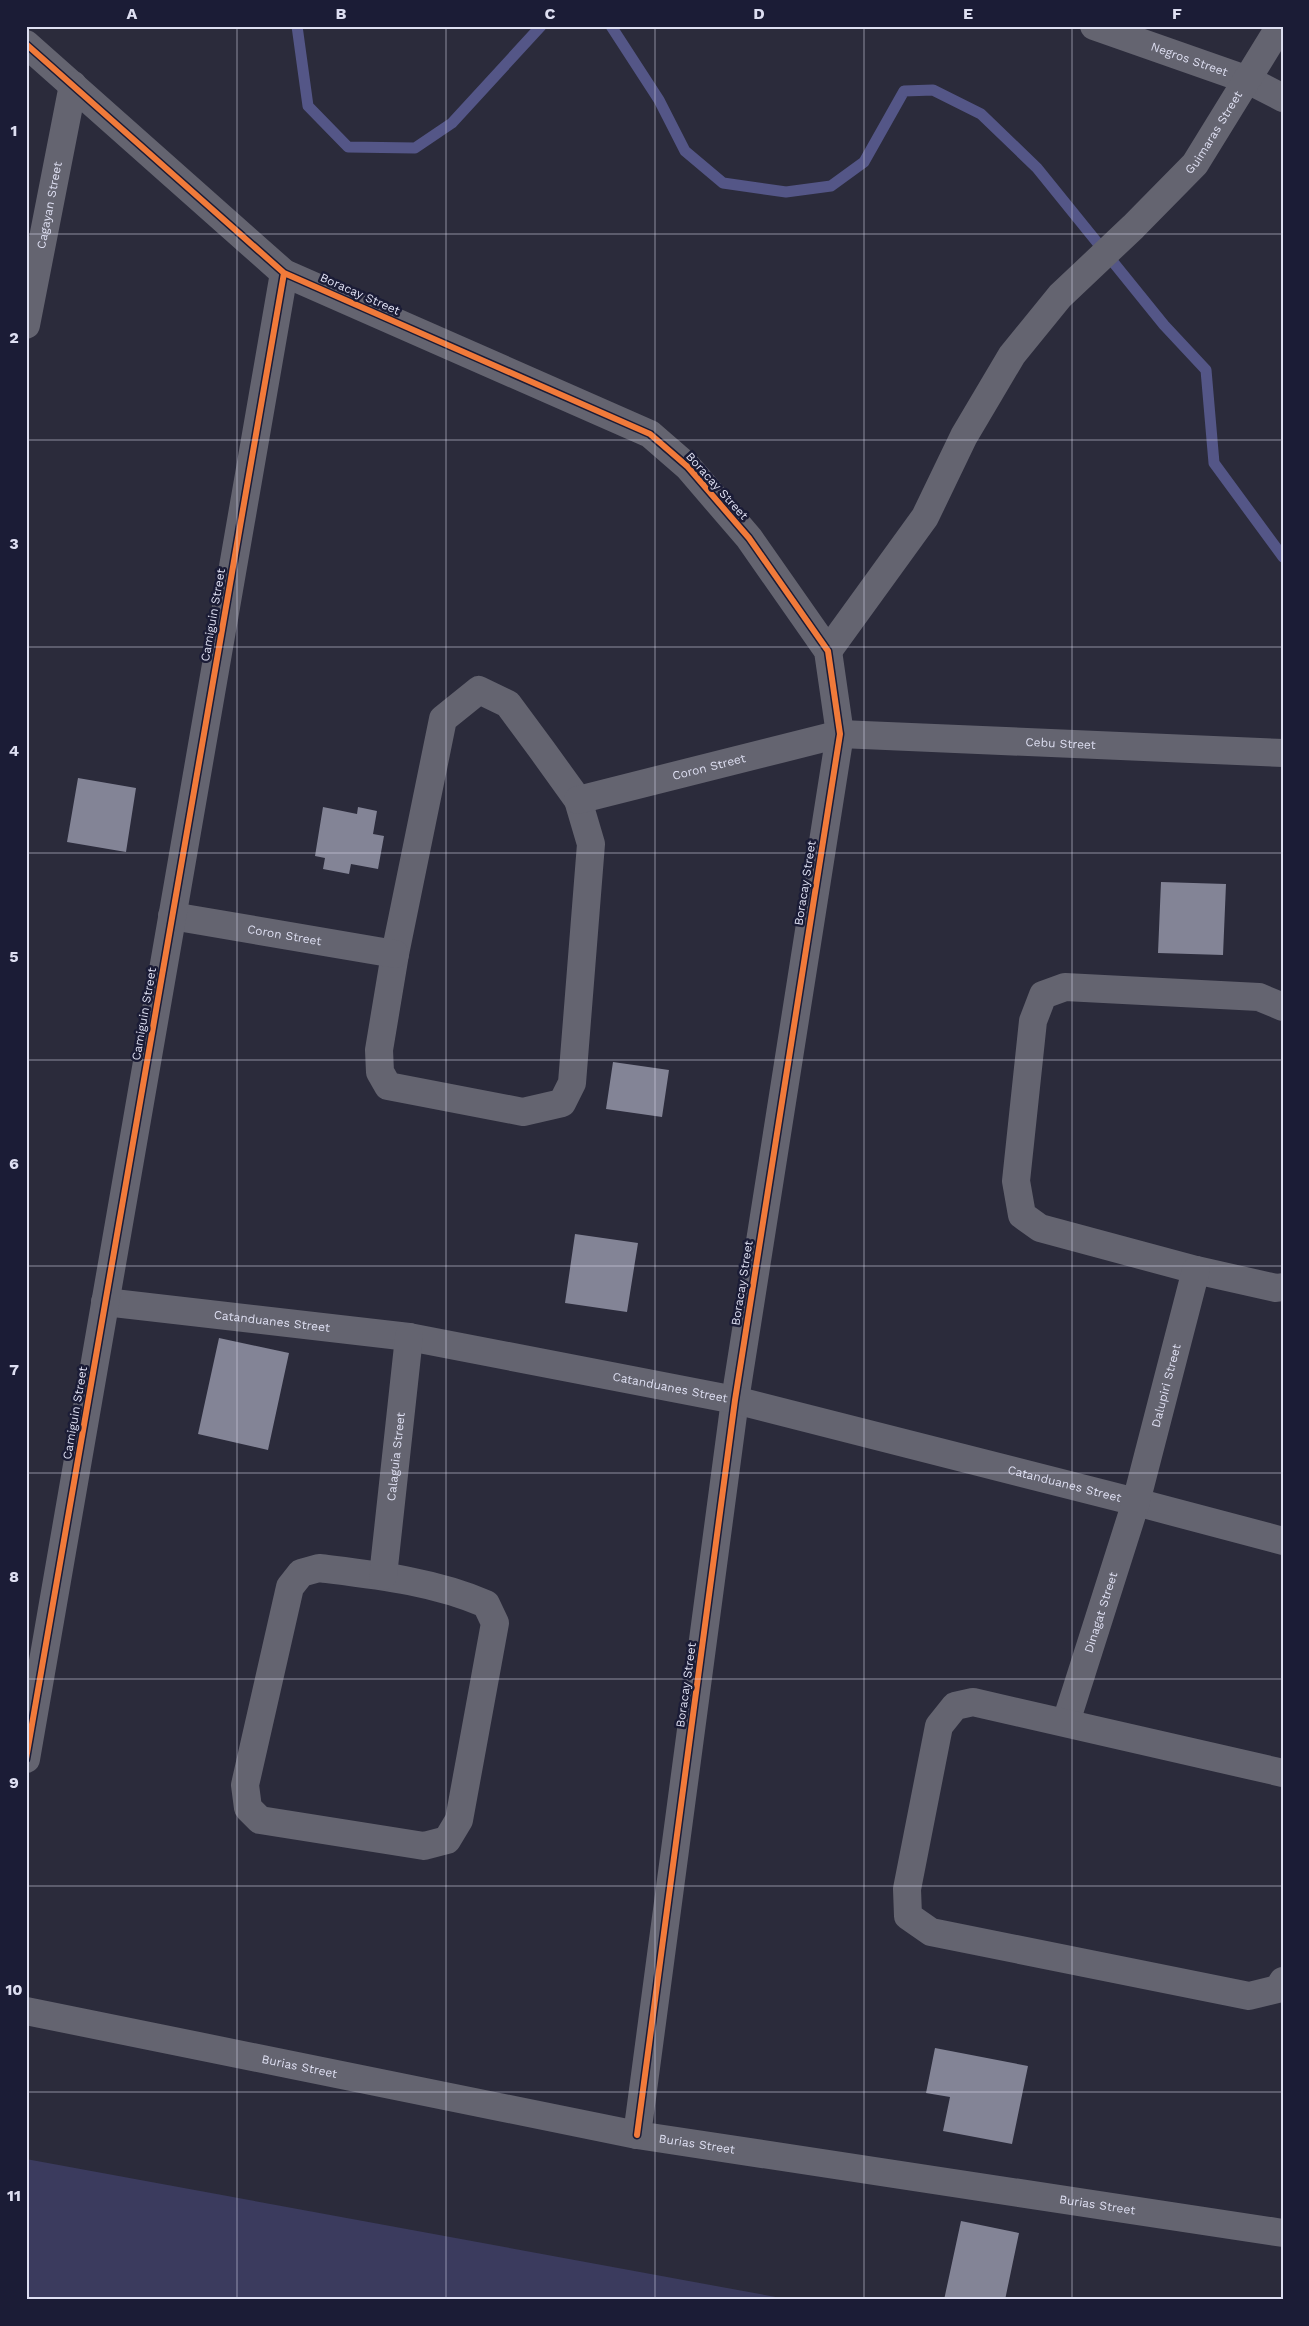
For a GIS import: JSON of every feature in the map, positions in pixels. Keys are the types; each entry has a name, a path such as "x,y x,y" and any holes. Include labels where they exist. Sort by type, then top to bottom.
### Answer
{"street":[{"name":"Negros Street","path":"1094,26 1248,80 1283,98"},
{"name":"Guimaras Street","path":"828,651 926,517 964,436 1012,355 1060,296 1133,227 1195,164 1280,26"},
{"name":"Boracay Street","path":"26,44 284,273 650,434 688,467 750,538 828,651 840,734 735,1400 636,2135"},
{"name":"Cagayan Street","path":"26,325 73,86"},
{"name":"Camiguin Street","path":"26,1759 284,273"},
{"path":"479,690 508,704 578,800 591,844 572,1083 562,1103 523,1112 388,1086 380,1072 379,1050 395,954 443,719 479,690"},
{"name":"Coron Street","path":"578,800 840,734"},
{"name":"Cebu Street","path":"840,734 1283,754"},
{"name":"Coron Street","path":"172,916 395,954"},
{"path":"1283,1007 1259,997 1065,987 1043,995 1033,1021 1016,1181 1022,1215 1040,1228 1196,1270 1276,1288 1283,1287"},
{"name":"Dalupiri Street","path":"1136,1502 1196,1270"},
{"name":"Catanduanes Street","path":"105,1302 409,1337 735,1400 1283,1541"},
{"name":"Calaguia Street","path":"383,1576 409,1337"},
{"name":"Dinagat Street","path":"1066,1722 1136,1502"},
{"path":"319,1568 383,1576 464,1594 486,1604 495,1623 459,1820 447,1840 424,1846 260,1820 248,1808 245,1785 290,1586 301,1573 319,1568"},
{"path":"1283,1773 973,1702 955,1706 939,1726 907,1889 908,1916 931,1932 1249,1996 1278,1989 1283,1981"},
{"name":"Burias Street","path":"26,2011 636,2135 1283,2233"}],"shaded area":[{"path":"26,2159 792,2300 26,2300"}],"building":[{"path":"78,778 136,788 126,852 67,842"},
{"path":"323,807 357,814 358,807 377,811 373,834 384,836 378,869 351,864 349,874 323,869 325,858 315,856"},
{"path":"1161,882 1226,884 1223,955 1158,953"},
{"path":"613,1062 669,1070 662,1117 606,1109"},
{"path":"575,1234 638,1243 627,1312 565,1303"},
{"path":"219,1338 289,1353 268,1450 198,1434"},
{"path":"935,2048 1028,2066 1012,2144 943,2131 950,2097 926,2093"},
{"path":"961,2221 1019,2233 1005,2300 944,2300"}],"waterway":[{"path":"297,26 308,106 348,147 415,148 452,123 541,26"},
{"path":"611,26 659,100 685,151 723,183 786,192 831,186 864,162 904,91 933,90 981,114 1037,168 1164,325 1206,370 1214,463 1283,557"}],"cycle path":[{"path":"26,44 284,273 650,434 688,467 749,538 828,651 840,734 735,1400 637,2135"},
{"path":"26,1759 284,273"}]}
